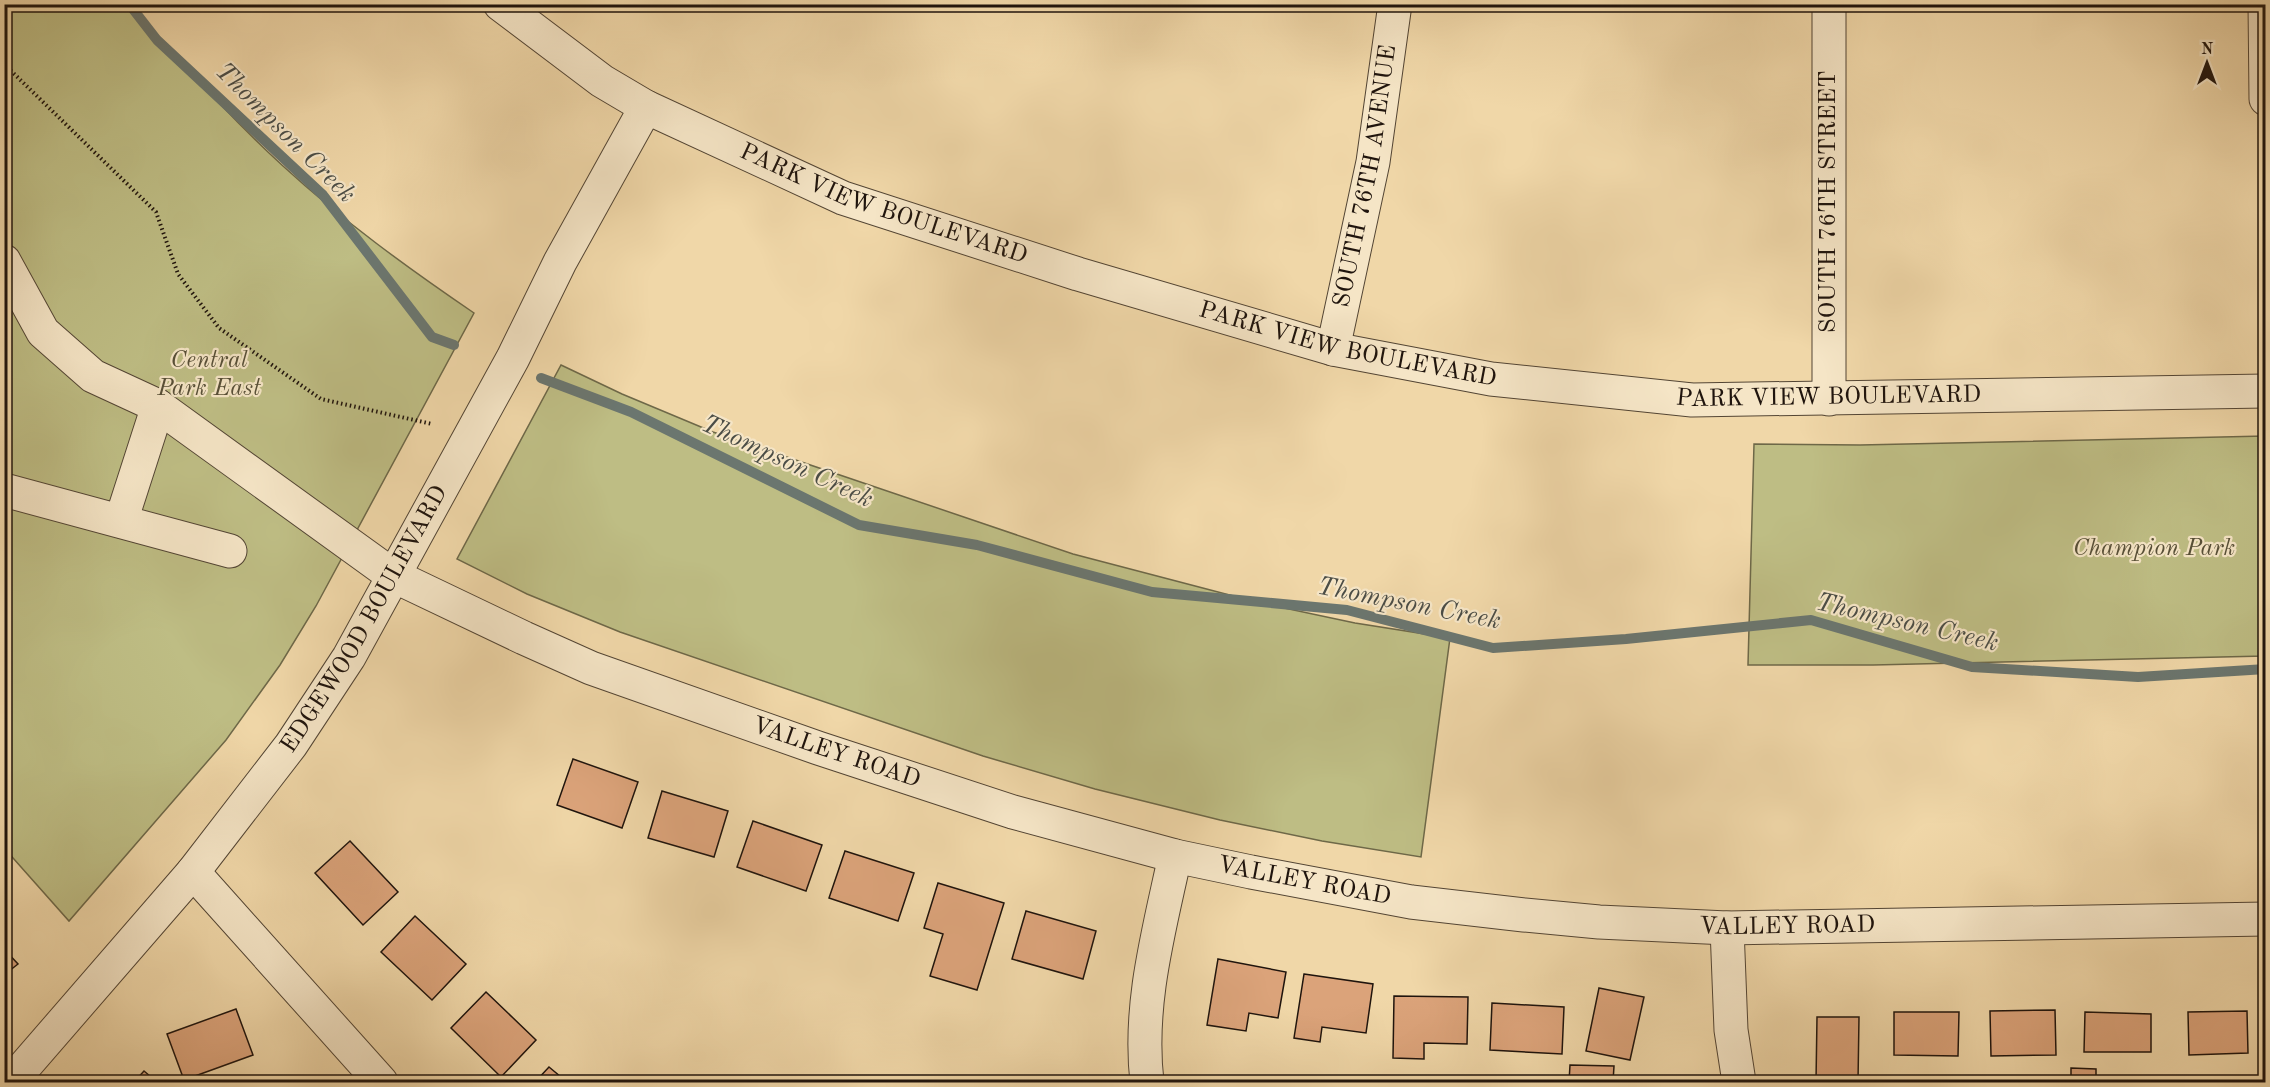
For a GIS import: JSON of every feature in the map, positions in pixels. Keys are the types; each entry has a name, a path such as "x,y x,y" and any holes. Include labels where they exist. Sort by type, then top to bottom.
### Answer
{"street":[{"name":"PARK VIEW BOULEVARD","path":"500,4 602,81 646,107 843,198 1078,274 1333,349 1491,379 1692,400 2265,391"},
{"name":"SOUTH 76TH AVENUE","path":"1333,349 1373,162 1395,4"},
{"name":"SOUTH 76TH STREET","path":"1829,4 1829,399"},
{"path":"2265,4 2265,99"},
{"name":"EDGEWOOD BOULEVARD","path":"11,1083 193,872 291,745 349,657 513,358 560,262 646,107"},
{"name":"VALLEY ROAD","path":"4,261 43,332 93,376 159,406 392,575 591,668 818,748 1013,812 1175,856 1263,874 1422,903 1599,922 1728,928 2265,919"},
{"path":"120,521 159,406"},
{"path":"4,490 230,551"},
{"path":"1147,1083 1144,1029 1146,997 1175,856"},
{"path":"193,872 381,1083"},
{"path":"1728,928 1731,1030 1739,1083"}],"path":[{"path":"4,64 156,212 178,274 219,328 321,399 432,424"}],"green space":[{"name":"Central Park East","path":"4,5 130,5 224,108 283,166 376,243 474,313 316,606 280,665 226,740 69,921 5,849"},
{"path":"561,365 622,394 713,432 1073,554 1260,603 1355,623 1450,638 1421,857 1322,841 1220,820 1095,789 983,756 620,632 527,594 457,559"},
{"name":"Champion Park","path":"2265,436 2265,656 1873,665 1748,665 1754,444 1860,445"}],"building":[{"path":"573,759 638,782 622,828 557,805"},
{"path":"662,791 728,811 714,857 648,838"},
{"path":"753,821 822,845 806,891 737,867"},
{"path":"350,841 398,892 363,925 315,873"},
{"path":"845,851 914,873 898,921 829,898"},
{"path":"938,883 1004,903 977,990 930,976 943,934 924,928"},
{"path":"1026,911 1096,931 1083,979 1012,959"},
{"path":"415,916 466,964 432,1000 381,952"},
{"path":"4,949 18,964 4,975"},
{"path":"1218,959 1286,972 1278,1018 1249,1013 1246,1031 1207,1025"},
{"path":"1304,974 1373,984 1366,1033 1322,1027 1320,1042 1294,1038"},
{"path":"1599,988 1644,997 1630,1060 1586,1051"},
{"path":"486,992 536,1040 501,1077 451,1028"},
{"path":"1394,996 1468,997 1467,1044 1424,1043 1424,1059 1393,1058"},
{"path":"1492,1003 1564,1007 1562,1054 1490,1050"},
{"path":"236,1009 253,1055 184,1080 167,1034"},
{"path":"2055,1010 2056,1055 1991,1056 1990,1011"},
{"path":"2247,1011 2248,1053 2189,1055 2188,1012"},
{"path":"1894,1012 1959,1012 1958,1056 1894,1055"},
{"path":"2085,1012 2151,1014 2151,1052 2084,1052"},
{"path":"1817,1017 1859,1017 1858,1082 1816,1082"},
{"path":"1570,1065 1614,1066 1613,1082 1569,1082"},
{"path":"549,1067 567,1082 535,1082"},
{"path":"2071,1068 2096,1069 2096,1082 2071,1082"},
{"path":"144,1071 157,1082 134,1082"},
{"path":"1881,1078 1918,1079 1918,1082 1881,1082"}],"waterway":[{"name":"Thompson Creek","path":"129,4 157,40 323,195 432,337 454,345"},
{"name":"Thompson Creek","path":"541,378 631,412 859,525 977,545 1152,592 1347,610 1493,648 1626,639 1811,620 1972,667 2138,677 2266,669"}]}
